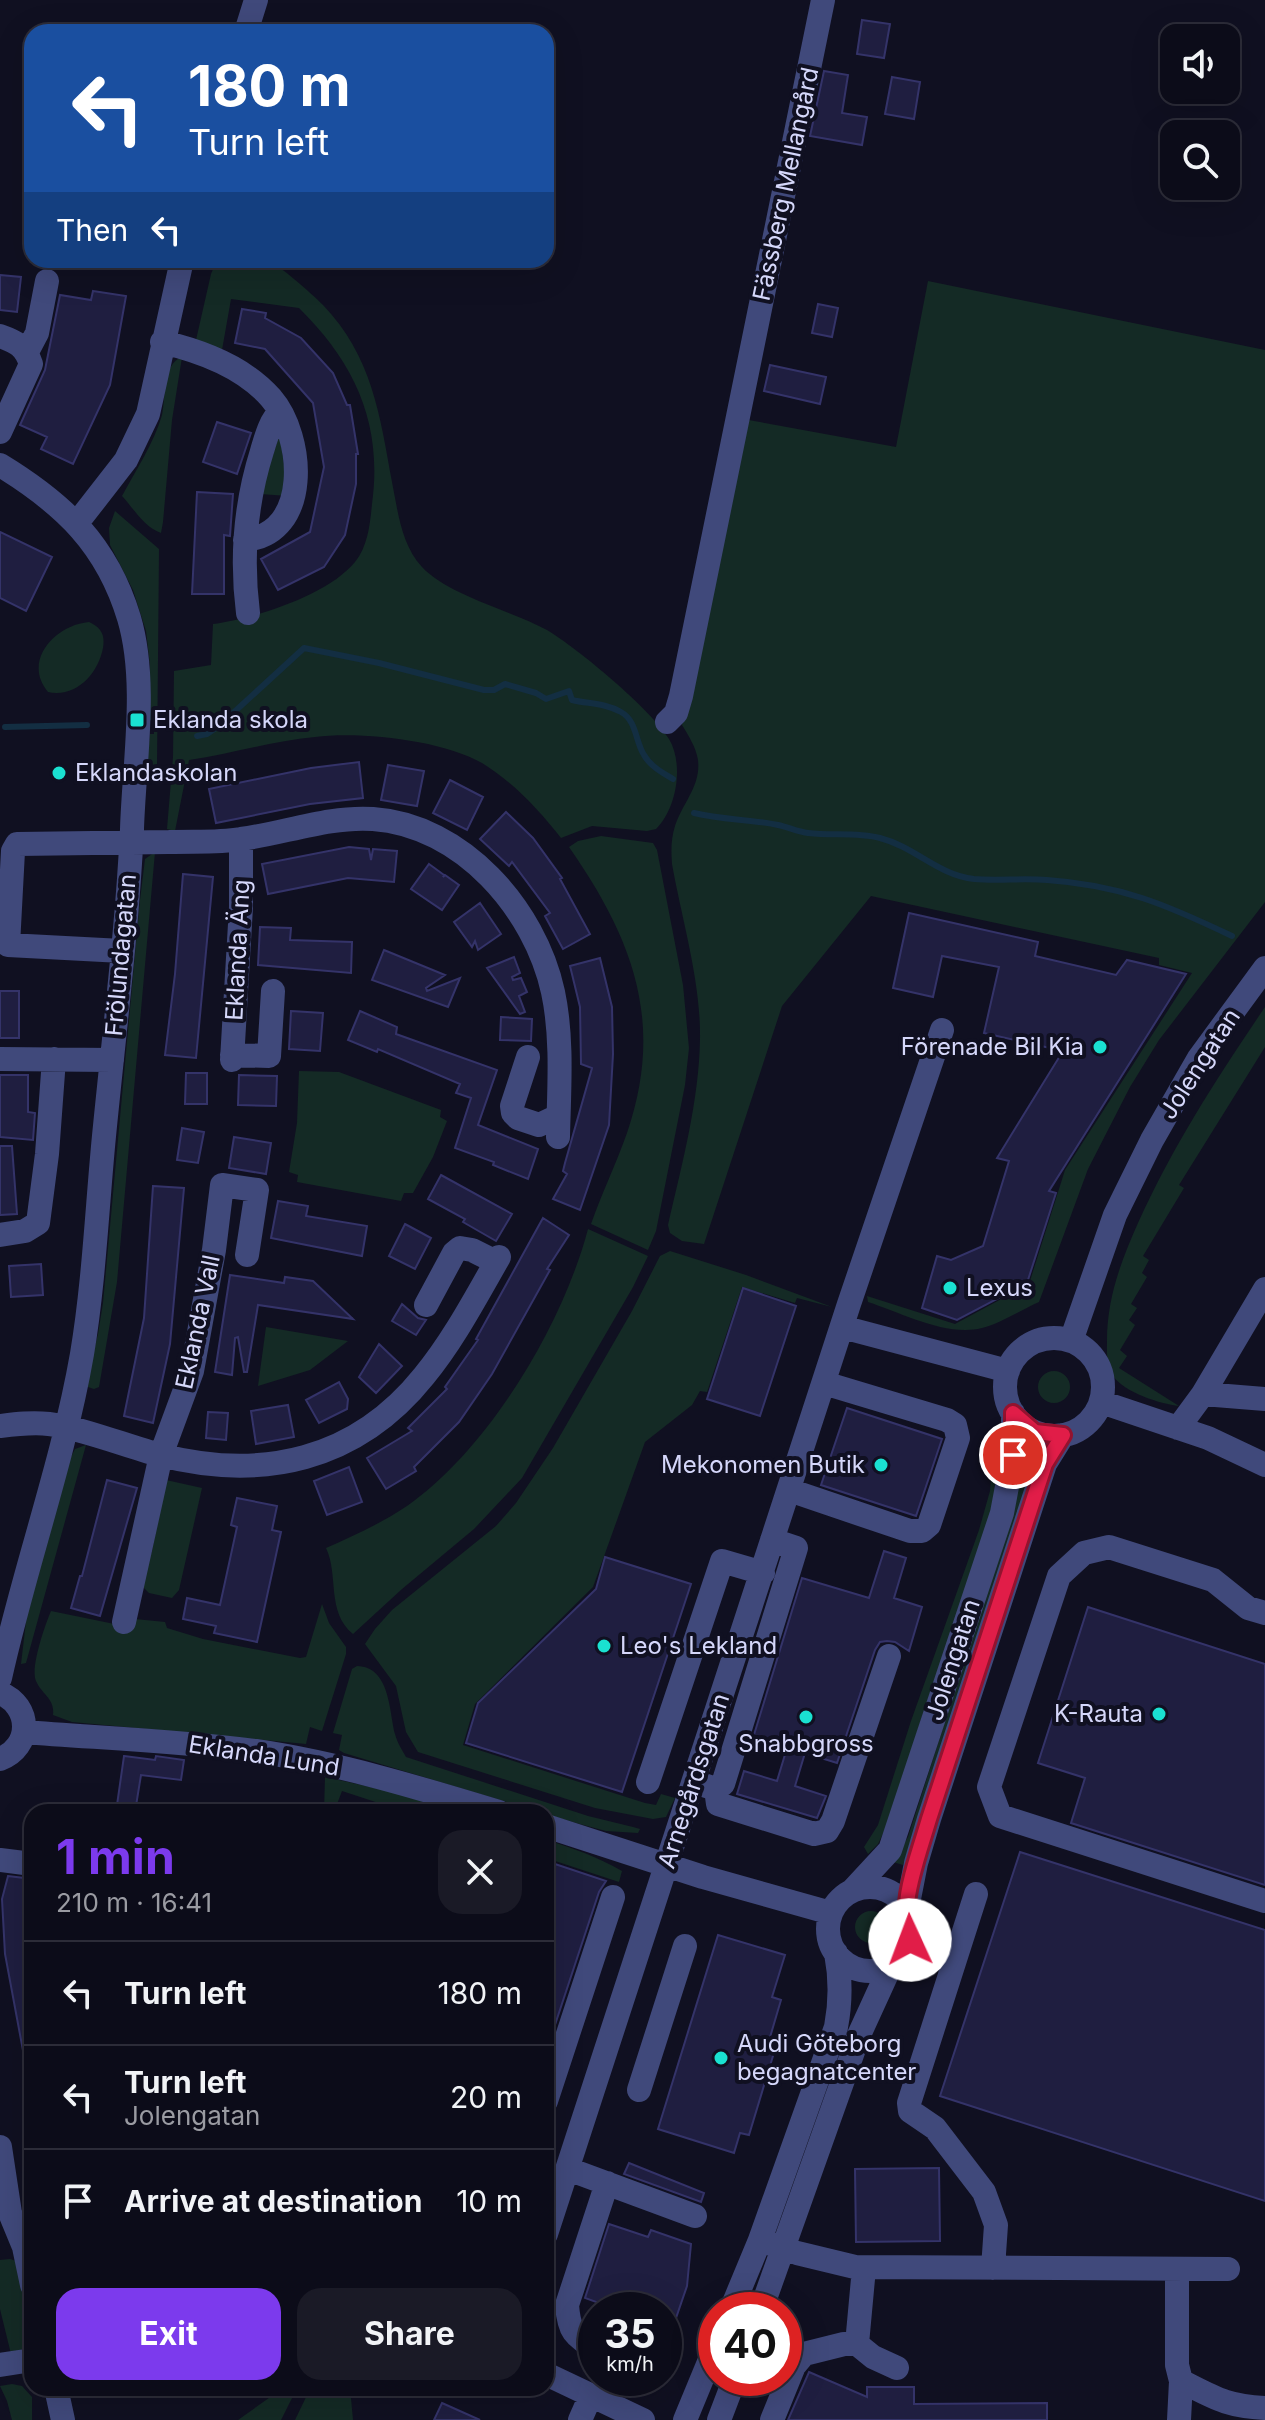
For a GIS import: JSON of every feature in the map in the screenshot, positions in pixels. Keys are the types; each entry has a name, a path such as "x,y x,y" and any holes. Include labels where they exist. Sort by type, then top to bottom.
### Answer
{"street":[{"path":"248,24 256,0"},
{"name":"Fässberg Mellangård","path":"667,722 676,713 681,696 823,0"},
{"path":"77,523 126,460 148,414 180,268"},
{"path":"27,352 37,333 47,281"},
{"path":"0,336 20,344 31,364 0,432"},
{"path":"162,342 219,361 264,391 280,412 294,443 297,475 282,521 257,539 245,540"},
{"path":"248,613 243,567 249,497 270,428 280,412"},
{"name":"Frölundagatan","path":"0,465 36,487 77,523 100,552 130,619 138,681 131,844 86,1323 66,1428 0,1678"},
{"path":"122,951 8,945 13,851 17,844 131,844 241,839 341,821 371,819 401,823 419,829 471,859 501,890 527,926 546,966 556,1013 558,1126 539,1125 518,1118 513,1113 512,1106 528,1057"},
{"name":"Eklanda Äng","path":"241,839 241,907 232,1058 269,1056 273,991"},
{"name":"Jolengatan","path":"1071,1341 1115,1215 1152,1140 1199,1058 1265,968"},
{"name":"Arnegårdsgatan","path":"554,2200 667,1866 704,1777 772,1540 942,1030"},
{"path":"0,1059 112,1060"},
{"path":"0,1235 25,1231 38,1223 54,1059"},
{"name":"Eklanda Vall","path":"124,1622 161,1455 192,1371 214,1250 222,1185 257,1190 247,1255"},
{"path":"0,1426 34,1423 66,1428 161,1455 214,1466 287,1462 312,1455 353,1437 383,1416 424,1377 497,1260 460,1248 454,1253 426,1305"},
{"path":"1178,1428 1203,1394 1265,1289"},
{"path":"842,1327 1008,1371"},
{"path":"1052,1338 1071,1341 1087,1351 1098,1366 1103,1384 1101,1402 1086,1424 1063,1435 1035,1432 1013,1413 1006,1393 1008,1371 1018,1355 1033,1343 1052,1338"},
{"path":"789,1490 910,1531 922,1531 929,1525 958,1438 955,1425 947,1420 824,1383"},
{"path":"1203,1394 1265,1399"},
{"path":"1101,1402 1208,1438 1265,1465"},
{"name":"Jolengatan","path":"852,1891 890,1850 895,1836 1002,1513 1013,1455 1013,1413"},
{"name":"Jolengatan","path":"907,1909 929,1819 1045,1464 1063,1435"},
{"path":"660,1747 704,1777 723,1784 796,1548 772,1540"},
{"path":"1265,1613 1248,1608 1213,1580 1109,1547 1084,1553 1059,1576 989,1787 1000,1816 1265,1901"},
{"path":"648,1782 722,1561 763,1573"},
{"path":"704,1777 718,1804 814,1834 827,1831 889,1656"},
{"path":"0,1693 13,1700 24,1720 24,1732 16,1749 0,1759"},
{"name":"Eklanda Lund","path":"24,1732 165,1741 270,1754 349,1770 470,1804"},
{"path":"554,1829 667,1866 831,1913"},
{"path":"0,1860 24,1863"},
{"path":"738,2292 836,2027 841,2001 836,1953 829,1938 831,1913 840,1900 852,1891 867,1887 883,1889 897,1897 907,1909 911,1924 910,1940 903,1954 891,1965 859,2035 768,2292"},
{"path":"976,1894 909,2103 910,2111 935,2128 984,2192 996,2225 993,2268"},
{"path":"554,2078 613,1897"},
{"path":"639,2090 685,1946"},
{"path":"836,1953 847,1963 861,1969 876,1970 891,1965"},
{"path":"620,2007 662,2018"},
{"path":"565,2046 603,2060"},
{"path":"0,2147 12,2250 24,2271"},
{"path":"559,2178 607,2183 695,2216"},
{"path":"578,2337 568,2324 567,2305 607,2183"},
{"path":"760,2240 828,2262 864,2268 1228,2269"},
{"path":"857,2344 864,2268"},
{"path":"1177,2269 1177,2365 1181,2381 1179,2420"},
{"path":"772,2420 794,2366 804,2354 844,2344 857,2344 873,2357 897,2368"},
{"path":"0,2365 24,2361"},
{"path":"554,2377 578,2384"},
{"path":"1181,2381 1217,2401 1265,2408"},
{"path":"685,2420 698,2389"},
{"path":"58,2396 63,2420"},
{"path":"580,2420 594,2396"},
{"path":"606,2396 643,2420"},
{"path":"719,2420 728,2396"}],"green space":[{"path":"214,268 280,268 340,324 353,345 371,388 401,527 415,558 433,577 448,586 560,638 647,712 674,749 677,773 669,810 656,829 647,831 592,826 561,838 525,797 482,763 465,755 400,739 333,735 189,760 175,831 167,829 173,757 174,671 211,665 213,624 289,604 343,574 355,562 366,542 372,504 373,447 369,421 350,373 336,351 299,308 231,299 222,350 196,340"},
{"path":"928,281 1265,350 1265,902 1159,1040 1130,1087 1088,1169 1039,1302 996,1323 968,1330 924,1322 868,1302 867,1296 955,1324 1029,1284 1065,1170 1192,973 1159,965 1159,958 871,896 782,1006 704,1244 682,1241 670,1233 668,1225 693,1109 700,1039 694,973 672,859 675,826 694,786 698,769 696,750 682,725 743,419 896,447"},
{"path":"182,357 172,420 161,533 144,522 122,496 159,425 171,366"},
{"path":"280,433 288,496 260,494"},
{"path":"115,511 159,549 157,766 152,777 146,772 154,721 149,720 150,665 146,631 133,590 110,545 109,528"},
{"path":"89,622 99,629 103,639 96,667 76,688 58,693 48,692 39,668 46,646 65,630"},
{"path":"601,836 653,843 657,850 683,985 689,1048 685,1085 656,1231 648,1250 591,1224 627,1133 638,1093 643,1054 642,1018 636,983 625,949 610,915 569,847 578,841"},
{"path":"155,852 117,1282 99,1387 94,1389 85,1386 103,1303 140,900 145,859"},
{"path":"1265,1007 1265,1047 1179,1185 1184,1188 1143,1256 1149,1260 1142,1273 1147,1277 1131,1304 1137,1308 1129,1320 1135,1325 1120,1350 1127,1356 1119,1368 1179,1406 1162,1403 1125,1387 1109,1368 1109,1310 1116,1280 1138,1223 1166,1166"},
{"path":"299,1071 339,1072 441,1110 440,1117 447,1121 433,1157 413,1193 404,1193 401,1201 297,1182 298,1175 289,1172 297,1123"},
{"path":"588,1229 648,1256 633,1287 522,1478 474,1529 353,1634 339,1615 326,1548 378,1524 407,1506 437,1482 494,1418 519,1382 561,1304"},
{"path":"670,1251 832,1307 797,1298 795,1303 742,1287 707,1392 700,1391 692,1405 645,1442 593,1587 475,1704 463,1745 645,1803 656,1805 661,1794 675,1798 666,1817 653,1819 595,1808 418,1752 406,1732 396,1686 365,1644 392,1610 496,1526 516,1503 553,1448 660,1256"},
{"path":"266,1327 348,1341 310,1370 258,1386"},
{"path":"1054,1371 1065,1376 1070,1387 1065,1398 1054,1403 1043,1398 1038,1387 1043,1376"},
{"path":"86,1445 26,1663 21,1664 27,1613 70,1459 75,1449"},
{"path":"996,1445 1003,1447 998,1497 889,1821 878,1844 868,1854 864,1847 878,1825 911,1721 979,1530 990,1491"},
{"path":"1024,1452 1039,1456 903,1865 893,1862 908,1837 1016,1500"},
{"path":"166,1480 202,1488 179,1590 172,1598 149,1593 142,1580 152,1551"},
{"path":"322,1604 329,1623 346,1647 346,1654 322,1731 310,1727 306,1744 72,1722 53,1715 50,1700 36,1681 37,1657 51,1611 129,1627 135,1619 165,1622 167,1628 203,1639 300,1658 306,1657"},
{"path":"357,1666 368,1668 382,1682 396,1737 406,1757 551,1804 513,1804 339,1750 342,1735 333,1733 352,1669"},
{"path":"325,1777 431,1804 382,1804 342,1791 337,1804 324,1804"},
{"path":"554,1805 640,1829 638,1833 606,1831 554,1816"},
{"path":"554,1843 622,1871 619,1882 554,1861"},
{"path":"871,1911 882,1916 887,1927 882,1938 871,1943 860,1938 855,1927 860,1916"},
{"path":"0,2260 16,2261 24,2294 24,2348 11,2354 0,2309"},
{"path":"0,2386 22,2386 24,2396 32,2397 32,2420 12,2420"},
{"path":"272,2396 293,2396 281,2420 238,2420"},
{"path":"307,2396 351,2396 353,2420 295,2420"}],"building":[{"path":"862,20 890,24 884,58 857,54"},
{"path":"824,71 848,75 842,113 867,117 862,145 810,136"},
{"path":"892,77 920,82 914,119 885,114"},
{"path":"0,275 21,277 17,312 0,310"},
{"path":"93,291 126,296 110,385 73,464 41,449 47,437 20,425 45,370 60,295 91,300"},
{"path":"818,304 838,308 832,337 812,333"},
{"path":"242,309 266,313 265,318 301,338 333,373 347,405 350,405 358,454 356,484 345,535 324,567 278,590 261,559 310,532 324,467 313,403 265,349 235,343"},
{"path":"770,365 826,377 820,404 764,391"},
{"path":"217,422 251,433 237,474 203,462"},
{"path":"197,492 233,494 230,536 224,535 224,594 192,594"},
{"path":"0,532 52,557 26,611 0,598"},
{"path":"359,762 363,798 310,804 216,823 209,789 311,768"},
{"path":"388,765 424,771 417,806 381,800"},
{"path":"450,780 483,797 467,830 433,813"},
{"path":"506,812 533,838 562,878 590,934 563,949 545,916 550,913 512,862 509,866 480,839"},
{"path":"349,847 369,849 371,860 373,849 397,851 394,882 348,878 268,894 262,864"},
{"path":"429,864 443,877 445,875 459,885 442,910 411,889"},
{"path":"183,874 213,877 196,1058 165,1055"},
{"path":"480,903 501,934 478,950 475,941 472,947 454,922"},
{"path":"909,913 1038,942 1035,956 1116,975 1127,960 1186,974 1049,1191 1056,1193 1027,1283 957,1320 922,1308 937,1256 951,1260 983,1246 1009,1161 997,1158 1063,1051 984,1033 999,967 942,956 933,997 893,988"},
{"path":"260,927 291,928 290,940 352,942 351,973 258,965"},
{"path":"384,950 445,975 426,988 427,991 460,978 448,1007 372,980"},
{"path":"514,957 520,973 512,977 513,980 521,978 527,992 519,996 525,1012 520,1014 487,968"},
{"path":"600,958 612,1007 609,1125 580,1210 553,1199 567,1174 563,1171 592,1068 581,1064 580,1007 570,966"},
{"path":"0,991 19,991 19,1038 0,1038"},
{"path":"291,1011 323,1013 320,1051 289,1049"},
{"path":"360,1011 397,1027 396,1034 497,1070 478,1125 538,1149 528,1179 455,1148 471,1098 456,1093 460,1084 378,1049 377,1052 348,1040"},
{"path":"501,1017 532,1019 531,1041 500,1040"},
{"path":"186,1073 207,1073 207,1104 185,1104"},
{"path":"0,1075 28,1075 28,1112 35,1113 33,1140 0,1137"},
{"path":"239,1075 277,1076 276,1106 238,1105"},
{"path":"182,1128 204,1132 198,1163 177,1160"},
{"path":"234,1137 271,1143 266,1174 229,1168"},
{"path":"0,1146 12,1146 17,1214 0,1215"},
{"path":"441,1175 512,1214 496,1241 463,1222 465,1219 428,1199"},
{"path":"153,1186 184,1188 170,1344 153,1423 124,1416 144,1318"},
{"path":"278,1201 308,1206 306,1216 367,1226 362,1256 271,1238"},
{"path":"543,1218 569,1235 547,1269 550,1270 492,1374 459,1422 414,1467 416,1471 386,1489 367,1458 412,1431 408,1428 447,1389 445,1387 478,1340"},
{"path":"405,1224 431,1238 415,1269 389,1256"},
{"path":"41,1264 43,1295 11,1297 9,1266"},
{"path":"230,1275 284,1283 285,1277 313,1281 353,1319 258,1305 247,1372 244,1372 238,1337 235,1338 232,1375 215,1372"},
{"path":"743,1288 796,1306 760,1416 707,1399"},
{"path":"402,1304 418,1318 426,1320 416,1335 392,1321"},
{"path":"379,1344 402,1366 376,1393 359,1377"},
{"path":"339,1382 348,1399 347,1409 319,1423 306,1400"},
{"path":"288,1405 294,1437 256,1444 251,1411"},
{"name":"Mekonomen Butik","path":"847,1408 942,1439 916,1516 821,1485"},
{"path":"208,1412 228,1413 226,1440 206,1438"},
{"path":"349,1467 362,1502 327,1515 314,1481"},
{"path":"107,1480 137,1488 100,1616 71,1608"},
{"path":"237,1498 277,1506 272,1530 281,1532 257,1642 214,1633 216,1626 183,1619 187,1598 220,1605 237,1527 231,1525"},
{"path":"884,1551 906,1558 894,1598 922,1607 909,1651 895,1642 887,1641 880,1642 875,1650 837,1763 805,1753 795,1786 826,1796 817,1818 737,1794 744,1771 777,1781 787,1748 753,1738 802,1578 869,1598"},
{"name":"Leo's Lekland","path":"605,1557 691,1584 622,1792 466,1743 478,1703 596,1589"},
{"name":"K-Rauta","path":"1088,1607 1265,1664 1265,1885 1071,1823 1085,1778 1038,1763"},
{"path":"124,1756 184,1760 181,1780 141,1775 136,1804 117,1804"},
{"path":"1020,1852 1265,1930 1265,2201 940,2096"},
{"path":"554,1864 606,1881 599,1892 554,2028"},
{"path":"8,1876 24,1878 24,2056 5,1954 2,1899"},
{"path":"718,1935 785,1955 772,1997 781,2000 768,2044 776,2046 749,2135 740,2133 734,2153 658,2129"},
{"path":"629,2163 704,2193 701,2202 624,2174"},
{"path":"939,2168 940,2241 856,2242 855,2169"},
{"path":"609,2224 648,2237 651,2230 691,2244 687,2286 682,2301 682,2292 587,2292"},
{"path":"809,2372 867,2397 867,2387 914,2387 914,2404 1047,2403 1047,2420 788,2420 798,2396 802,2396"},
{"path":"442,2403 480,2420 434,2420"}],"waterway":[{"path":"197,736 207,734 220,725 304,648 379,663 484,690 494,690 505,684 546,699 569,691 572,700 609,707 626,716 647,759 673,779"},
{"path":"5,727 87,725"},
{"path":"694,813 768,823 800,832 880,838 949,872 974,879 1047,880 1098,886 1143,898 1232,936"}],"place":[{"name":"Eklanda skola","path":"137,720"},
{"name":"Eklandaskolan","path":"59,773"},
{"name":"Förenade Bil Kia","path":"1100,1047"},
{"name":"Lexus","path":"950,1288"},
{"name":"Mekonomen Butik","path":"881,1465"},
{"name":"Leo's Lekland","path":"604,1646"},
{"name":"K-Rauta","path":"1159,1714"},
{"name":"Snabbgross","path":"806,1717"},
{"name":"Audi Göteborg begagnatcenter","path":"721,2058"}],"route":[{"path":"910,1940 911,1924 907,1909 929,1819 1045,1464 1063,1435 1035,1432 1013,1413 1013,1455"}]}
